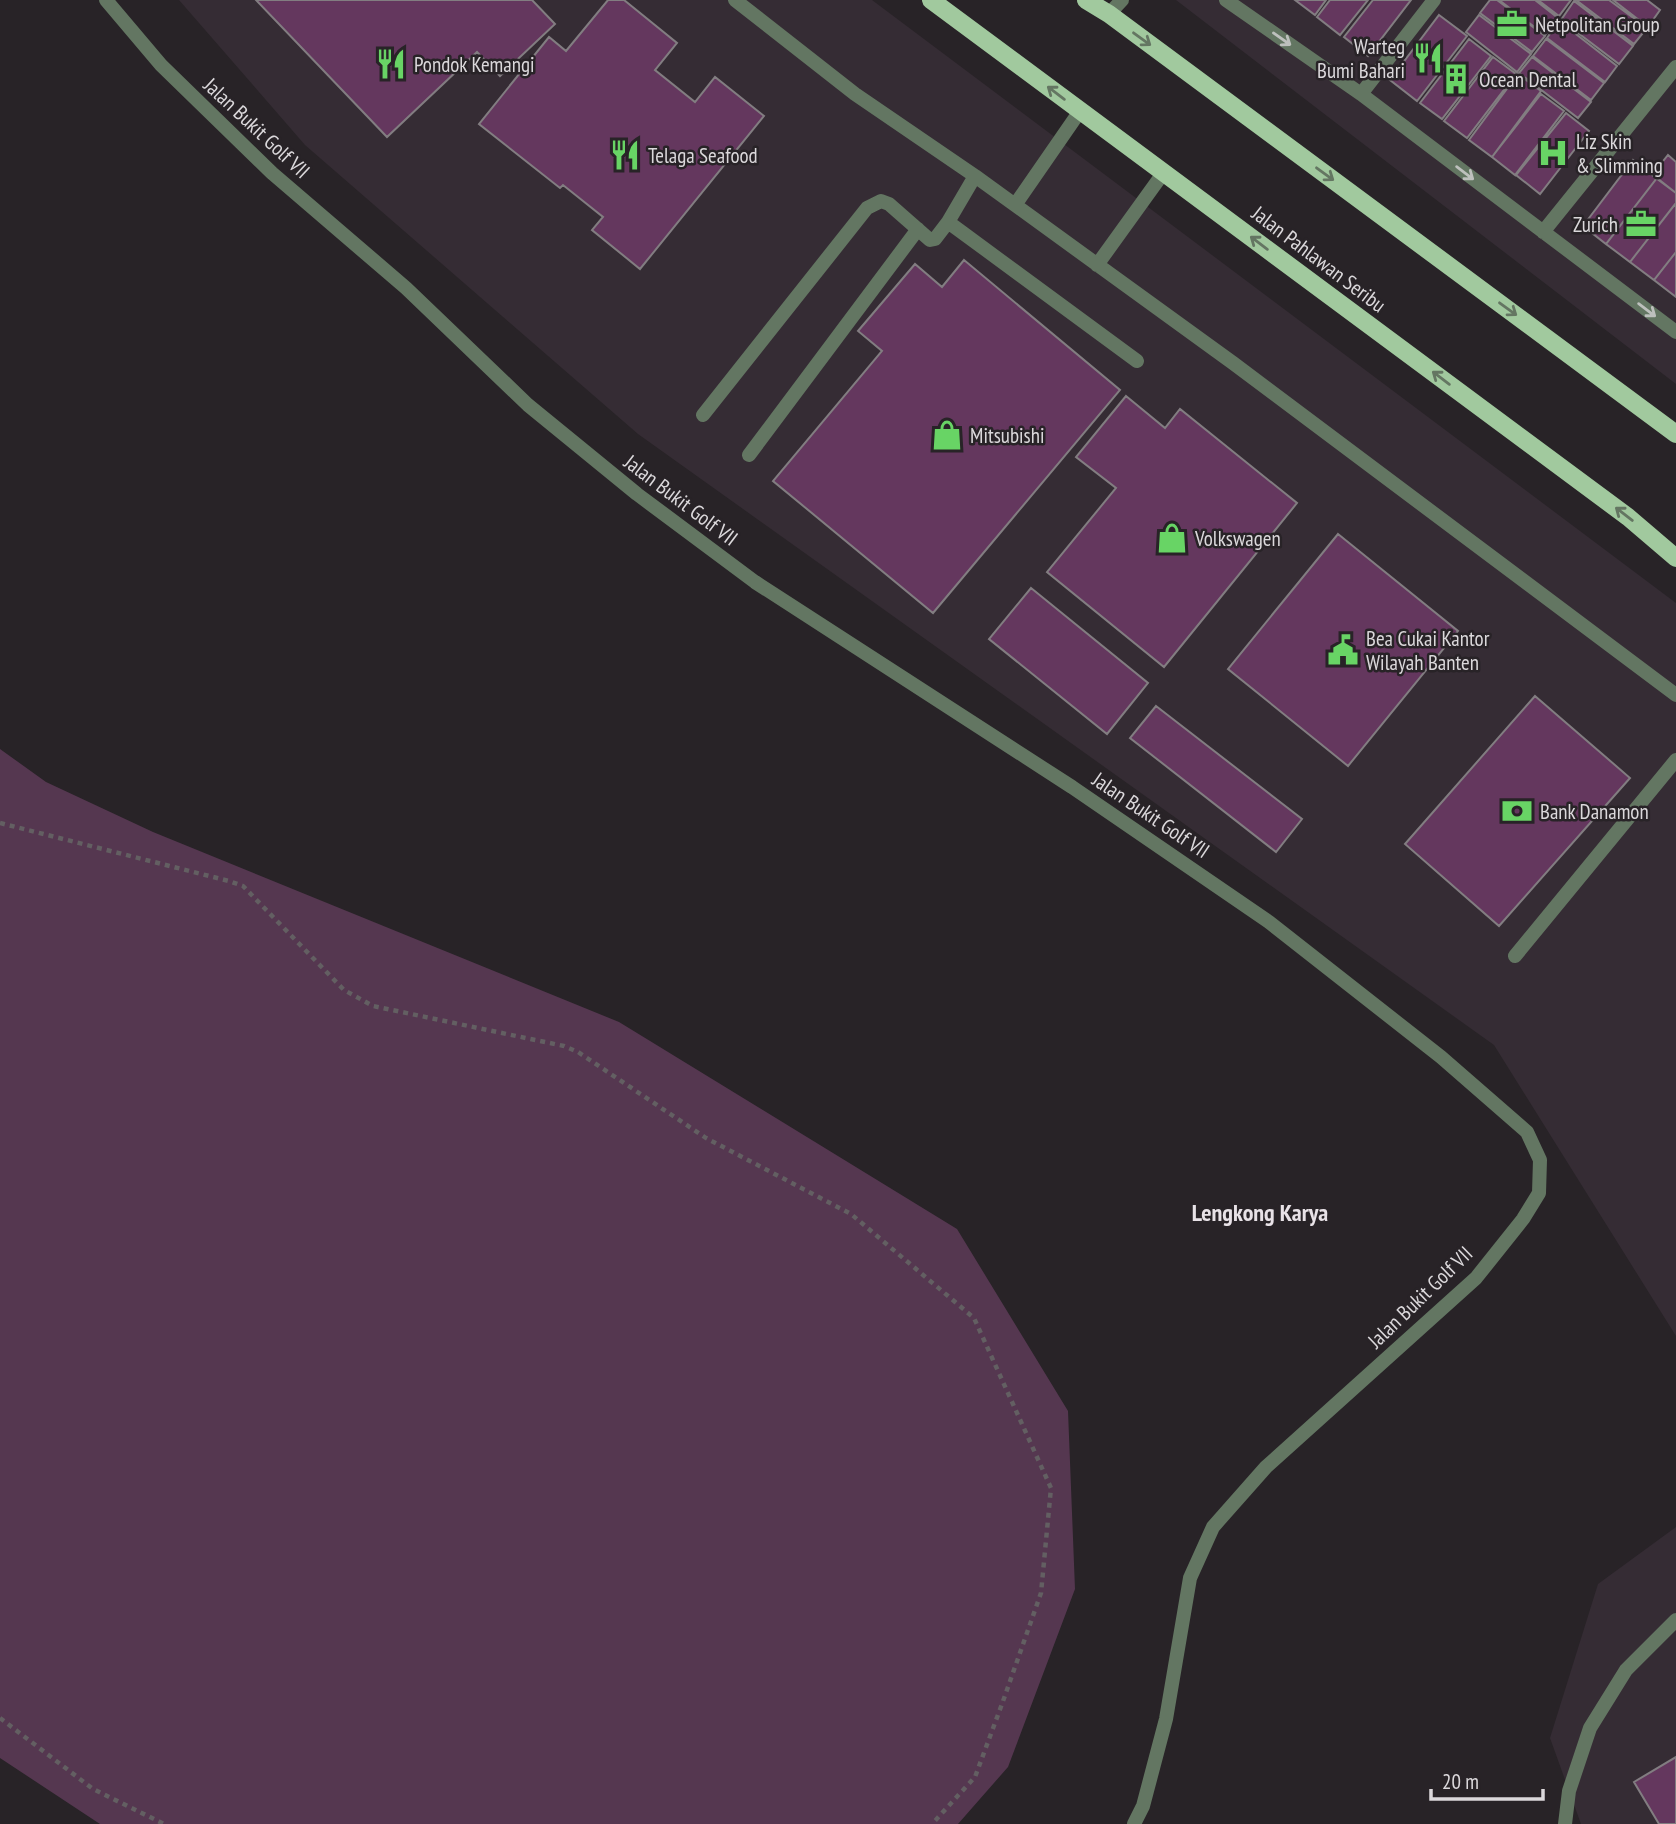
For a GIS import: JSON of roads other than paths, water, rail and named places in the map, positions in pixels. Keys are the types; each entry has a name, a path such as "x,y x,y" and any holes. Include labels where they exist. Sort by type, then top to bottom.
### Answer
{"main road":[{"name":"Jalan Pahlawan Seribu","path":"931,0 1628,517 1676,558"},
{"path":"1086,0 1109,14 1676,433"}],"street":[{"name":"Jalan Bukit Golf VII","path":"106,0 161,65 272,173 405,288 528,405 637,494 755,582 1072,787 1269,922 1441,1057 1527,1132 1540,1160 1539,1193 1523,1219 1476,1278 1266,1467 1213,1527 1190,1578 1166,1719 1143,1806 1134,1824"},
{"path":"735,0 855,94 975,176 1233,363 1670,685 1676,695"},
{"path":"1109,14 1122,0"},
{"path":"1226,0 1361,94 1676,332"},
{"path":"1361,94 1434,0"},
{"path":"1544,232 1676,67"},
{"path":"1014,205 1080,111"},
{"path":"1097,265 1164,172"},
{"path":"703,415 867,208 881,201 889,204 930,240 935,239 975,176"},
{"path":"948,222 1137,361"},
{"path":"749,455 918,229"},
{"path":"1515,956 1676,760"},
{"path":"1565,1824 1569,1791 1590,1728 1626,1670 1676,1620"}],"place":[{"name":"Netpolitan Group","path":"1512,24"},
{"name":"Warteg Bumi Bahari","path":"1428,58"},
{"name":"Pondok Kemangi","path":"391,64"},
{"name":"Ocean Dental","path":"1456,79"},
{"name":"Liz Skin & Slimming","path":"1553,153"},
{"name":"Telaga Seafood","path":"625,155"},
{"name":"Zurich","path":"1641,224"},
{"name":"Mitsubishi","path":"947,435"},
{"name":"Volkswagen","path":"1172,538"},
{"name":"Bea Cukai Kantor Wilayah Banten","path":"1343,650"},
{"name":"Bank Danamon","path":"1517,811"}],"district":[{"name":"Lengkong Karya","path":"1260,1212"}]}
